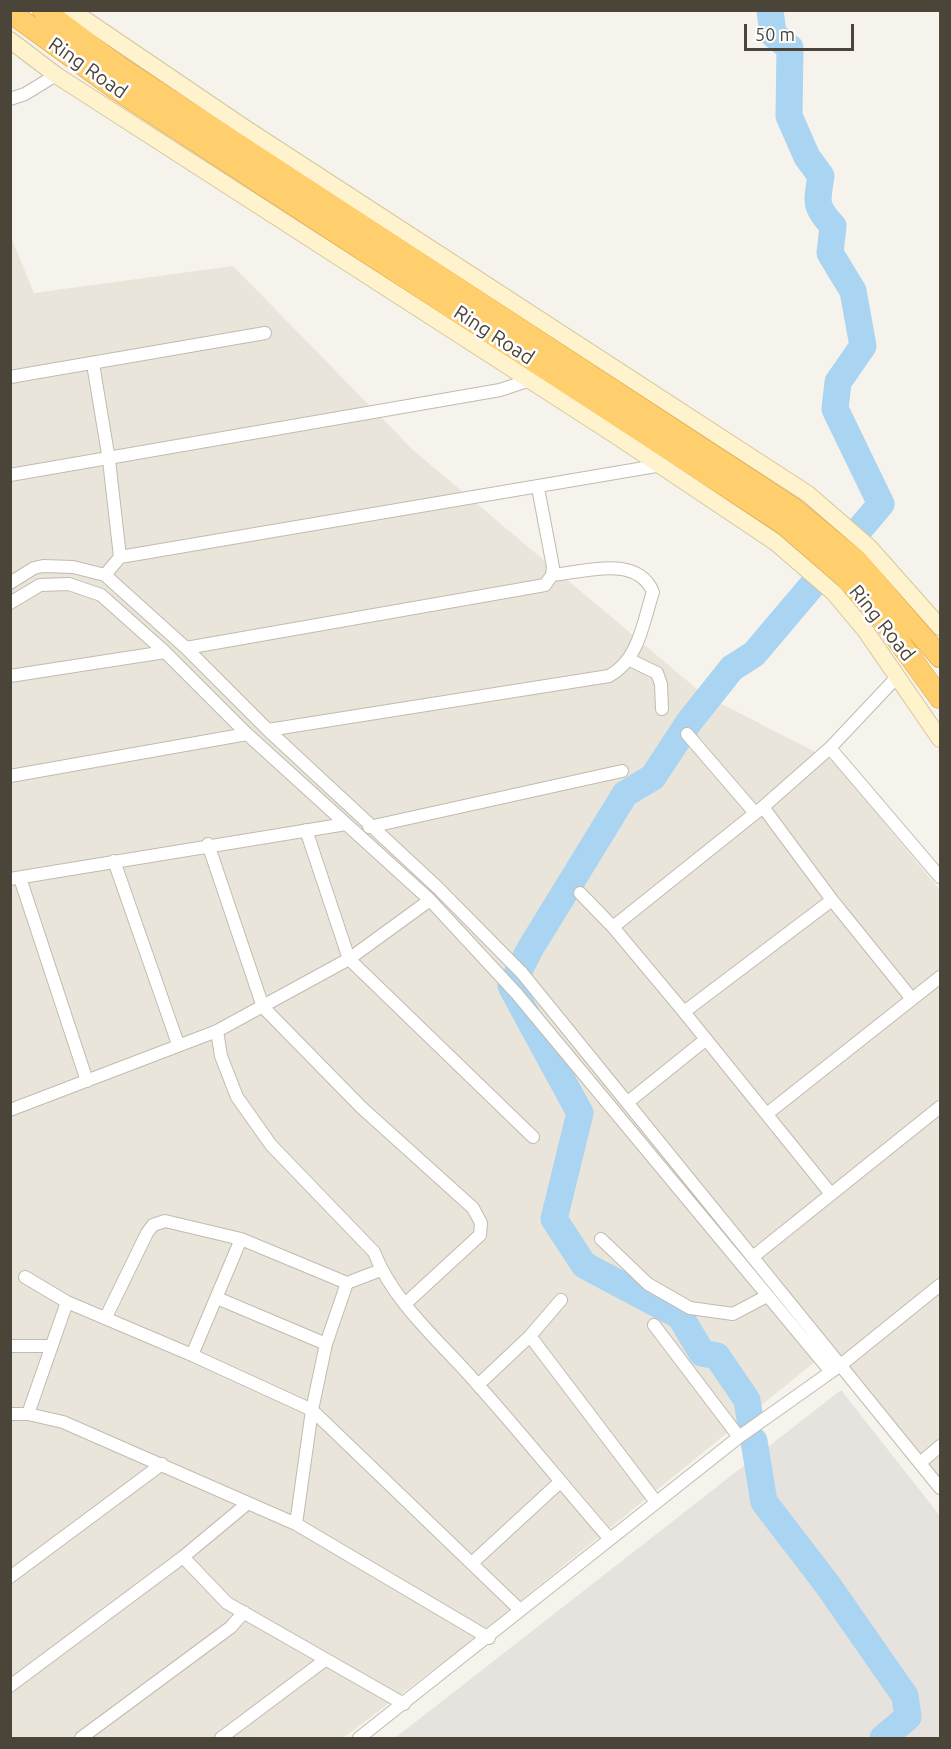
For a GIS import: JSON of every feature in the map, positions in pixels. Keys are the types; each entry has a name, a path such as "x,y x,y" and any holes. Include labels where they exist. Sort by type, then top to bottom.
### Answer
{"highway":[{"name":"Ring Road","path":"43,10 118,66 805,530 851,570 940,657"},
{"name":"Ring Road","path":"10,12 116,89 657,441 805,530"},
{"name":"Ring Road","path":"851,570 881,617 940,698"}],"street":[{"path":"82,14 245,128 610,363 851,570 940,627"},
{"path":"10,40 56,75 662,465 805,530"},
{"path":"10,99 26,94 56,75"},
{"path":"10,376 93,364 265,333"},
{"path":"93,364 110,460 120,557"},
{"path":"10,475 110,460 500,390 530,380"},
{"path":"105,575 120,557 538,488 662,465"},
{"path":"186,648 545,585 552,575 538,488"},
{"path":"10,583 33,568 42,566 73,567 105,575 186,648 268,730 372,824 522,973 842,1364 940,1488"},
{"path":"268,730 609,676 621,670 630,660 653,592 648,580 635,571 622,568 552,575"},
{"path":"851,570 865,630 940,739"},
{"path":"10,603 40,585 69,584 101,595 165,652 247,734 430,900 517,994 831,1372"},
{"path":"10,676 165,652"},
{"path":"630,660 657,673 661,684 662,709"},
{"path":"612,927 759,810 830,748 896,678"},
{"path":"10,776 247,734"},
{"path":"687,734 759,810 912,999"},
{"path":"830,748 940,877"},
{"path":"360,836 372,824 622,771"},
{"path":"87,1081 15,878 208,844 346,824"},
{"path":"306,830 348,959 532,1137"},
{"path":"208,844 263,1007 362,1108 473,1208 481,1223 480,1235 405,1304"},
{"path":"114,861 178,1044"},
{"path":"580,893 684,1012 768,1113 831,1194"},
{"path":"10,1110 217,1031 348,959 430,900"},
{"path":"684,1012 832,900"},
{"path":"768,1113 940,977"},
{"path":"217,1031 221,1056 237,1097 271,1145 374,1252 381,1270 405,1304 609,1538"},
{"path":"628,1102 705,1040"},
{"path":"754,1256 940,1107"},
{"path":"106,1317 147,1233 153,1225 165,1221 242,1239 347,1283 381,1270"},
{"path":"192,1355 242,1239"},
{"path":"601,1239 648,1284 690,1308 733,1314 767,1296"},
{"path":"25,1277 67,1302 106,1317 312,1410 519,1610"},
{"path":"296,1524 312,1410 326,1344 347,1283"},
{"path":"359,1738 489,1638 519,1610 609,1538 739,1437 842,1364 940,1285"},
{"path":"216,1298 326,1344"},
{"path":"478,1385 530,1336 561,1300"},
{"path":"28,1414 67,1302"},
{"path":"654,1325 739,1437"},
{"path":"530,1336 656,1502"},
{"path":"10,1346 52,1346"},
{"path":"10,1414 28,1414 63,1422 296,1524 489,1638"},
{"path":"920,1463 940,1446"},
{"path":"10,1577 162,1464"},
{"path":"472,1563 560,1482"},
{"path":"10,1686 183,1557 248,1503"},
{"path":"183,1557 206,1584 227,1603 404,1704"},
{"path":"81,1738 231,1627 244,1612"},
{"path":"221,1738 325,1660"}],"shaded area":[{"path":"10,235 34,293 233,266 413,450 704,695 833,761 940,890 940,1495 827,1352 462,1648 343,1738 11,1738"},
{"path":"841,1390 940,1516 940,1738 395,1738"}],"waterway":[{"path":"750,1419 747,1400 717,1356 702,1353 680,1316 584,1265 554,1219 580,1113 511,986 530,949 625,794 653,777 689,722 732,668 754,654 881,504 835,409 838,382 863,346 853,291 830,253 833,226 818,203 821,176 807,157 789,116 790,48 773,34 770,10"},
{"path":"754,1441 764,1502 827,1584 905,1696 908,1717 883,1738"}]}
